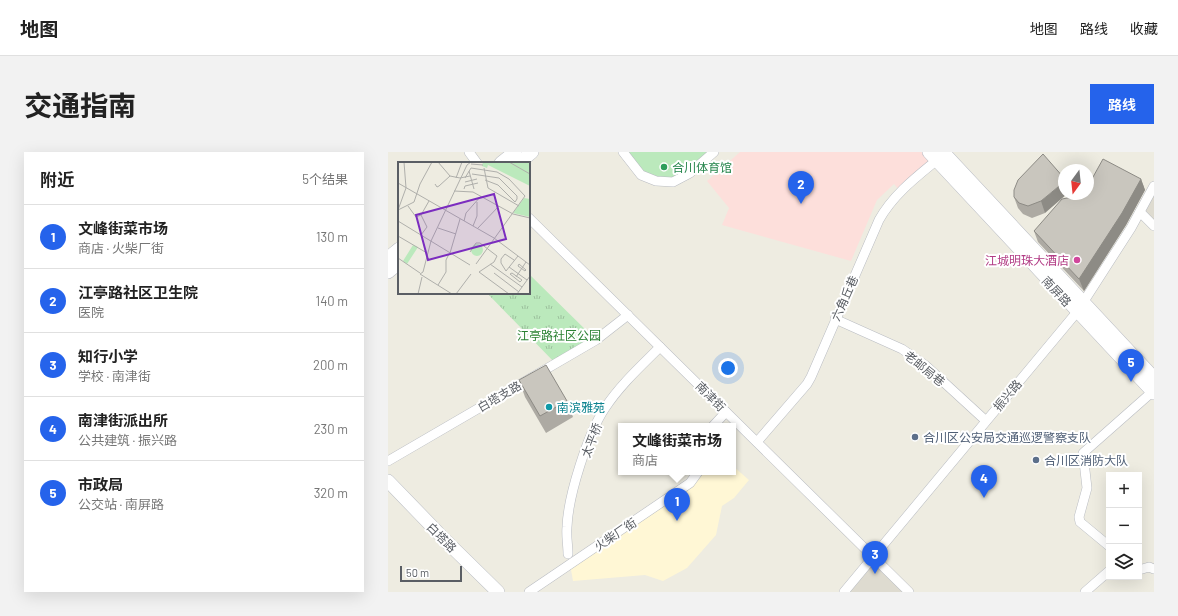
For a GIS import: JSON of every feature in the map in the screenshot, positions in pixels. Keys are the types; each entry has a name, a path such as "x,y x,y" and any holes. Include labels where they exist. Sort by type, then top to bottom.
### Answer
{"main road":[{"path":"502,162 514,152"},
{"path":"520,162 532,152"},
{"name":"南屏路","path":"940,154 1080,308 1153,392"},
{"path":"388,258 398,250"},
{"path":"388,272 398,264"},
{"name":"南屏路","path":"1080,308 1154,378"},
{"name":"白塔路","path":"388,481 498,592"},
{"name":"白塔路","path":"388,493 486,592"}],"street":[{"path":"469,152 476,162"},
{"path":"623,152 641,175 656,181 673,182 690,173 714,152"},
{"name":"六角丘巷","path":"757,442 807,384 878,220 887,205 940,154"},
{"name":"振兴路","path":"844,592 985,420 1080,308 1140,212 1154,186"},
{"path":"1140,212 1154,226"},
{"name":"南津街","path":"530,219 909,592"},
{"name":"白塔支路","path":"388,461 596,340 628,315"},
{"name":"老邮局巷","path":"835,319 902,349 925,365 985,420"},
{"name":"太平桥","path":"568,554 567,527 569,506 583,460 596,425 604,409 619,389 660,347"},
{"path":"1107,544 1080,522 1079,517 1087,488 1083,453 1153,392"},
{"path":"716,423 726,412"},
{"name":"火柴厂街","path":"529,592 690,483 696,475"},
{"path":"1142,569 1149,567 1154,569"},
{"path":"1085,592 1106,575"}],"shaded area":[{"path":"740,152 929,152 937,160 900,191 894,184 877,200 851,261 722,225 729,208 707,181"},
{"path":"1154,186 1154,226 1140,212"},
{"path":"736,469 749,480 734,498 722,506 716,535 687,568 663,581 645,575 573,581 570,564 694,475 736,475"},
{"path":"873,556 909,592 844,592"}],"green space":[{"name":"合川体育馆","path":"622,152 714,152 673,182 641,175"},
{"name":"江亭路社区公园","path":"530,275 596,340 556,364 488,294 530,294"}],"building":[{"path":"1043,154 1058,171 1058,187 1041,201 1028,206 1019,203 1014,197 1014,190 1018,180"},
{"path":"1103,159 1141,179 1122,213 1079,279 1034,231 1061,200 1094,200 1094,175"},
{"path":"546,365 567,401 540,416 519,380"}],"place":[{"name":"合川体育馆","path":"664,167"},
{"name":"江亭路社区卫生院","path":"801,204"},
{"name":"江城明珠大酒店","path":"1077,260"},
{"name":"市政局","path":"1131,382"},
{"name":"南滨雅苑","path":"549,407"},
{"name":"合川区公安局交通巡逻警察支队","path":"915,437"},
{"name":"合川区消防大队","path":"1036,460"},
{"name":"南津街派出所","path":"984,498"},
{"name":"文峰街菜市场","path":"677,521"},
{"name":"知行小学","path":"875,574"}]}
